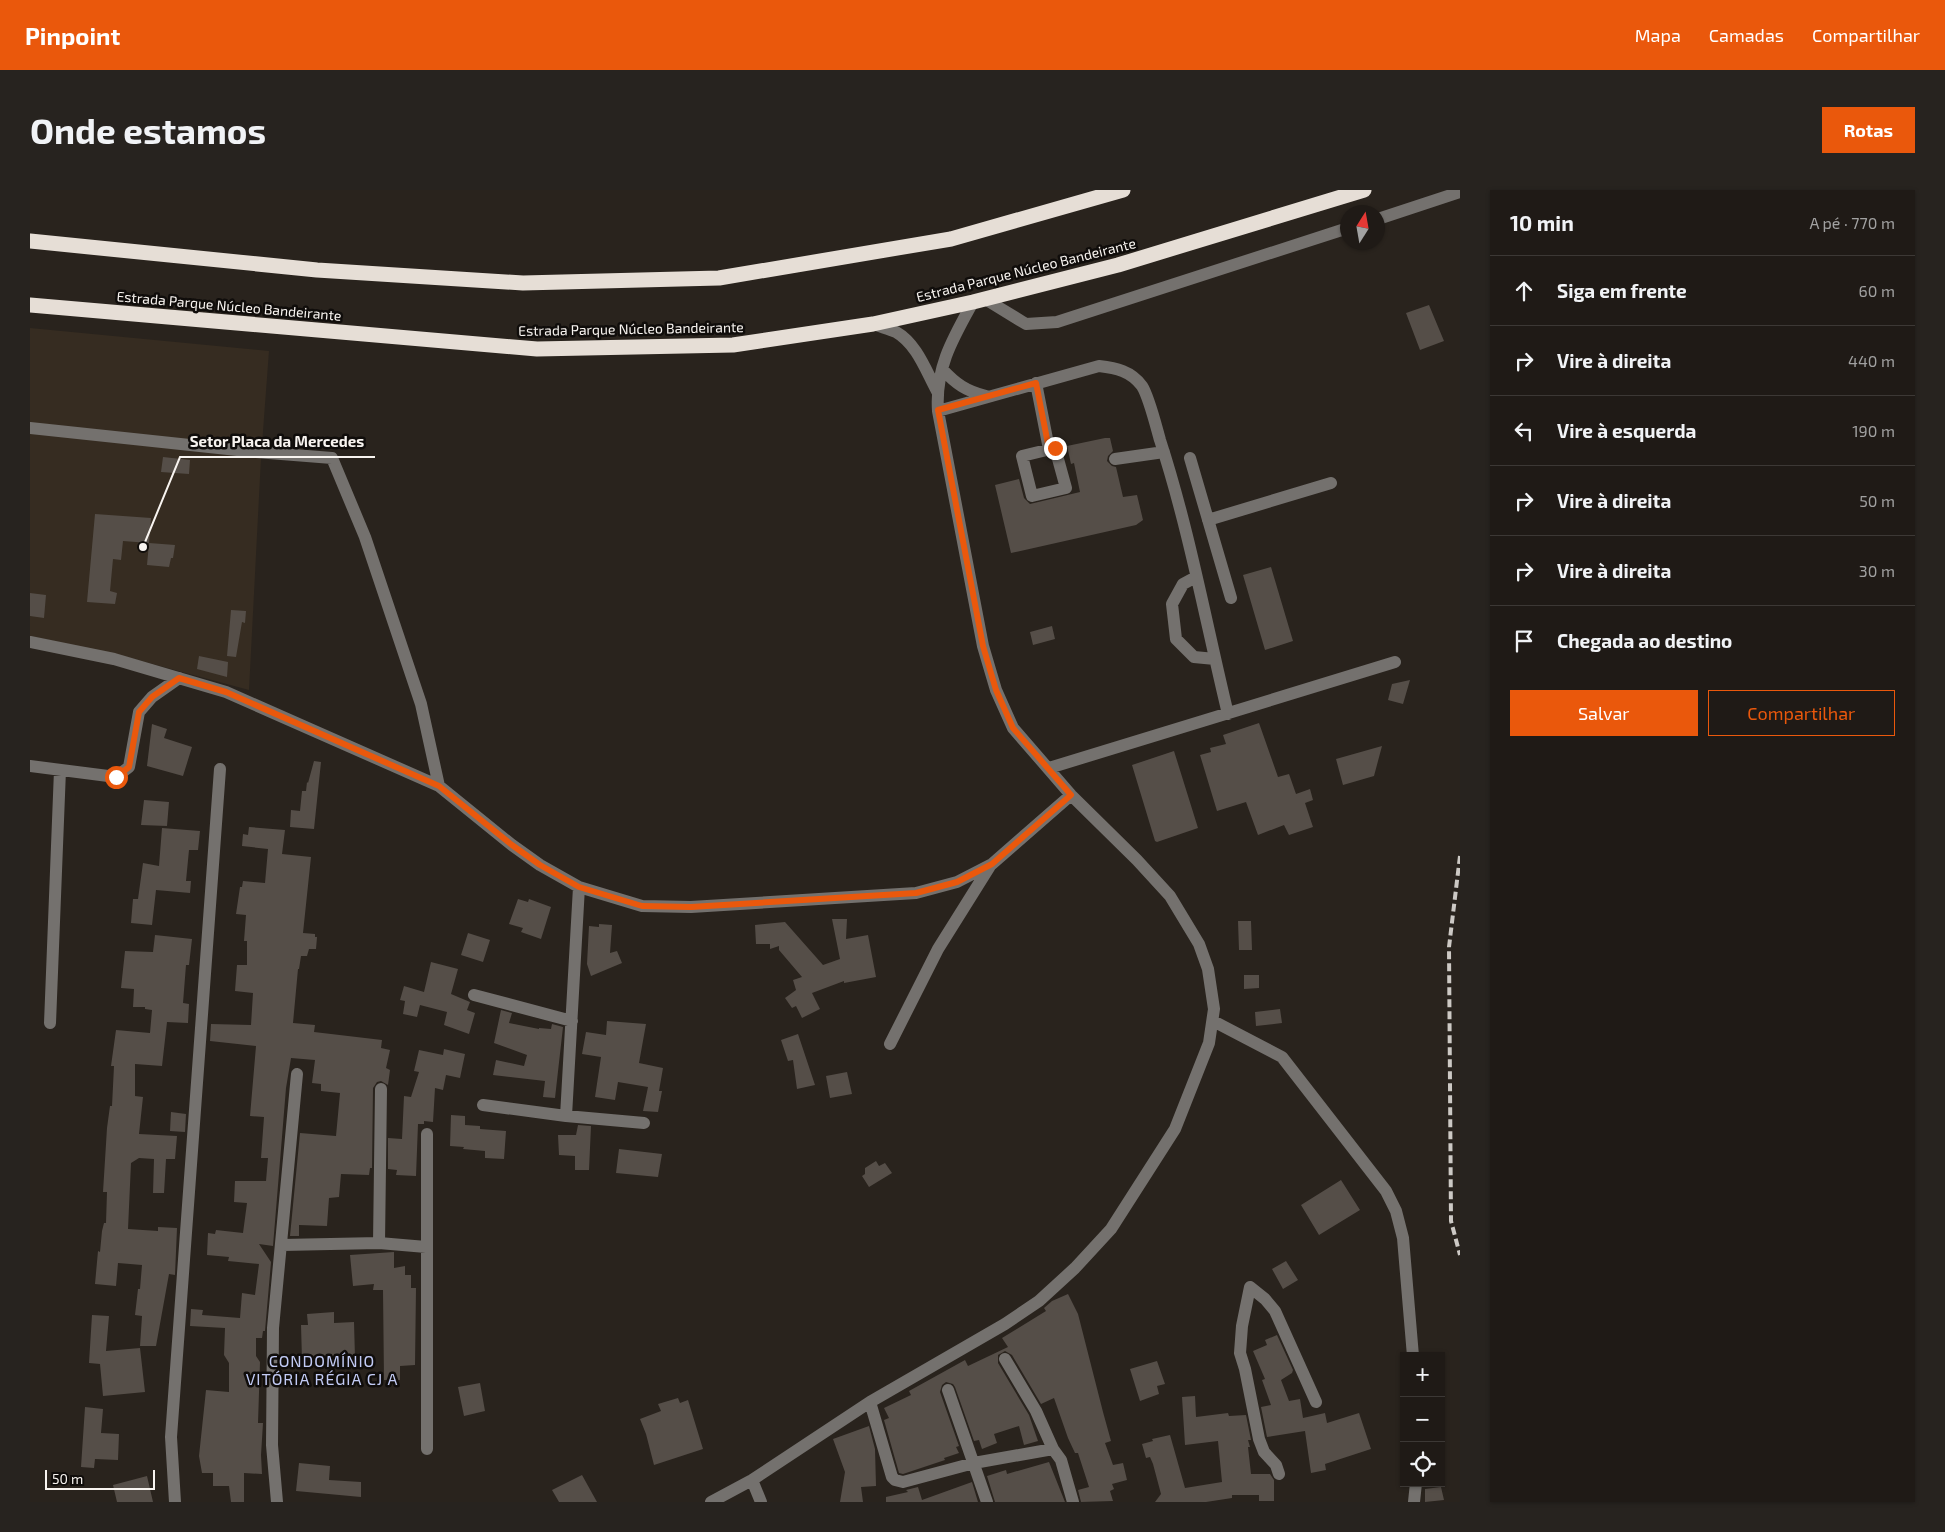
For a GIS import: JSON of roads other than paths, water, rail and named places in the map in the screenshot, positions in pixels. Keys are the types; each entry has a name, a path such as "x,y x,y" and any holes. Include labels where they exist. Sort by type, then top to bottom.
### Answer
{"highway":[{"path":"30,241 317,270 523,283 719,278 951,240 1123,190"},
{"name":"Estrada Parque Núcleo Bandeirante","path":"30,305 537,349 733,345 874,324 979,301 1118,265 1364,190"}],"street":[{"path":"1385,217 1460,192"},
{"path":"711,1502 752,1480 870,1402 1005,1324 1038,1301 1076,1268 1111,1229 1181,1117 1209,1043 1214,1009 1208,968 1199,944 1170,896 1137,860 1071,795 1013,728 996,690 983,646 938,410 937,391 950,343 979,301 1026,324 1057,322 1340,231"},
{"path":"874,324 894,331 906,339 916,352 937,391"},
{"path":"938,410 1099,366 1120,370 1133,376 1143,388 1164,452 1228,714"},
{"path":"942,369 953,381 970,392 986,396"},
{"path":"1036,383 1049,449"},
{"path":"30,428 256,452 332,458 365,537 421,704 439,786"},
{"path":"1115,460 1164,452"},
{"path":"1190,458 1231,598"},
{"path":"1208,520 1332,483"},
{"path":"1196,577 1183,584 1172,604 1176,640 1194,658 1215,659"},
{"path":"30,642 114,659 226,692 439,786 540,865 579,887 642,906 691,907 916,893 957,882 992,864 1071,795"},
{"path":"1049,768 1395,662"},
{"path":"30,766 116,777 129,767 139,712 152,697 179,678"},
{"path":"175,1502 171,1437 220,769"},
{"path":"50,1022 60,770"},
{"path":"890,1044 938,949 992,864"},
{"path":"566,1116 579,887"},
{"path":"474,995 572,1021"},
{"path":"1212,1021 1282,1057 1386,1191 1396,1211 1403,1238 1412,1352"},
{"path":"277,1502 272,1445 273,1328 297,1074"},
{"path":"379,1243 381,1090"},
{"path":"483,1105 644,1124"},
{"path":"427,1134 427,1449"},
{"path":"282,1246 379,1243 426,1247"},
{"path":"1279,1474 1276,1466 1264,1452 1259,1439 1245,1368 1240,1353 1242,1326 1250,1287 1265,1298 1275,1311 1316,1402"},
{"path":"1005,1359 1036,1411 1053,1449 1061,1460 1073,1502"},
{"path":"948,1390 987,1502"},
{"path":"870,1402 892,1476 895,1480 903,1482 974,1463 1053,1449"},
{"path":"752,1480 761,1502"},
{"path":"1414,1502 1416,1487"}],"railway":[{"path":"1460,856 1449,947 1451,1221 1460,1255"}],"place":[{"name":"Setor Placa da Mercedes","path":"143,547"}],"district":[{"name":"CONDOMÍNIO VITÓRIA RÉGIA CJ A","path":"322,1370"}]}
